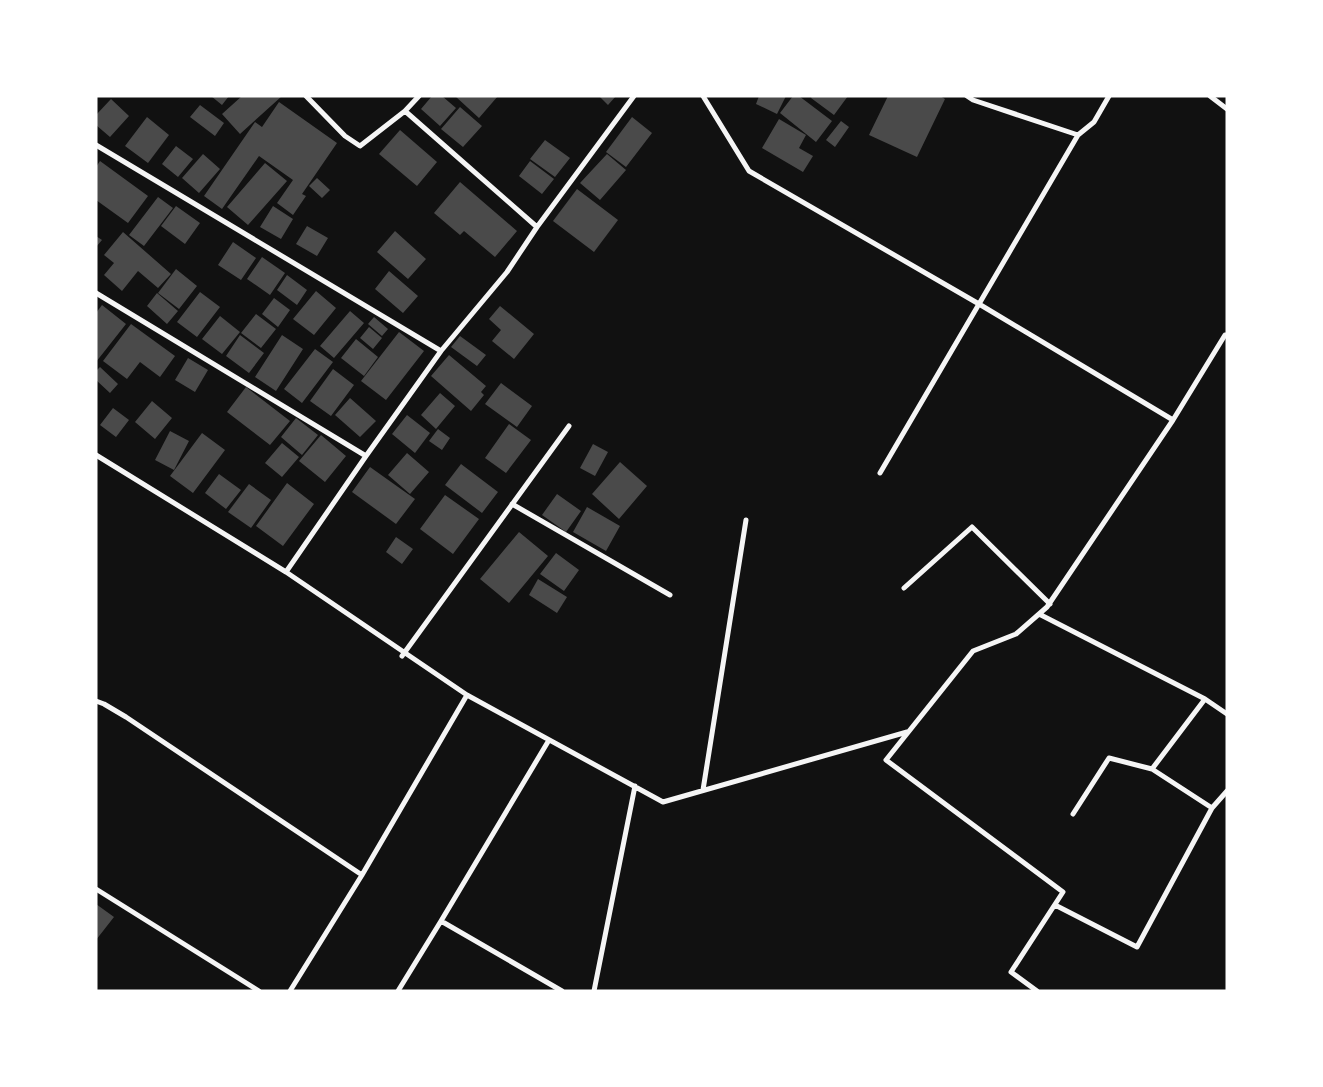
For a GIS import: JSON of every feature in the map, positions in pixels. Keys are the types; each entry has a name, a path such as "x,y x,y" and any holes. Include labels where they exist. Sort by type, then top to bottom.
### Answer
{"street":[{"path":"306,96 345,136 360,146 406,111 419,96"},
{"path":"286,572 441,351 507,272 537,227 634,96"},
{"path":"703,96 749,171 979,304 1173,420"},
{"path":"967,96 973,100 1078,135"},
{"path":"880,472 1078,135 1094,122 1109,96"},
{"path":"1210,96 1227,109"},
{"path":"406,111 537,227"},
{"path":"96,145 441,351"},
{"path":"96,293 366,456"},
{"path":"1037,991 1011,972 1063,892 886,760 972,651 1016,634 1050,604 1173,420 1227,335"},
{"path":"404,654 569,426"},
{"path":"96,456 286,572 467,695 663,802 907,732"},
{"path":"512,504 670,594"},
{"path":"704,790 746,520"},
{"path":"904,588 972,527 1050,604"},
{"path":"1039,614 1204,698 1227,714"},
{"path":"290,991 362,874 467,695"},
{"path":"1152,769 1204,698"},
{"path":"96,701 126,718 362,874"},
{"path":"398,991 549,740"},
{"path":"1073,814 1109,758 1152,769 1212,808"},
{"path":"594,991 635,786"},
{"path":"1055,905 1137,947 1212,808 1227,791"},
{"path":"96,889 259,991"},
{"path":"441,921 562,991"}],"building":[{"path":"211,96 229,96 222,105"},
{"path":"242,96 282,96 240,134 222,114"},
{"path":"432,96 442,96 456,108 440,126 421,109"},
{"path":"455,96 498,96 479,118"},
{"path":"599,96 616,96 608,105"},
{"path":"759,96 786,96 777,114 756,104"},
{"path":"793,96 799,96 832,121 816,142 780,113"},
{"path":"812,96 848,96 834,115 811,98"},
{"path":"888,96 940,96 945,99 917,157 869,135"},
{"path":"111,99 129,116 110,137 96,125 96,115"},
{"path":"279,102 337,143 302,194 306,196 293,215 277,203 293,180 259,156 222,209 204,196 255,122 262,127"},
{"path":"200,105 224,123 215,136 190,117"},
{"path":"460,107 482,126 463,147 441,129"},
{"path":"147,117 169,135 148,163 125,146"},
{"path":"632,117 652,133 626,167 606,152"},
{"path":"779,119 806,135 799,148 813,156 803,172 762,148"},
{"path":"841,121 849,127 835,147 826,140"},
{"path":"400,130 437,162 417,186 379,154"},
{"path":"545,140 570,158 555,177 530,159"},
{"path":"176,146 193,159 178,177 162,164"},
{"path":"203,154 220,169 199,193 182,178"},
{"path":"607,154 626,170 600,200 580,183"},
{"path":"100,161 148,196 128,223 96,200 96,167"},
{"path":"530,161 554,179 542,194 519,176"},
{"path":"265,163 287,181 248,225 227,207"},
{"path":"317,178 330,190 322,198 309,186"},
{"path":"460,182 517,231 495,257 464,231 460,235 434,213"},
{"path":"577,189 618,220 594,252 553,221"},
{"path":"158,197 173,208 144,246 129,235"},
{"path":"176,206 200,223 185,244 161,226"},
{"path":"273,206 293,219 281,239 260,227"},
{"path":"307,226 328,238 317,256 296,244"},
{"path":"395,231 426,259 408,279 377,252"},
{"path":"123,232 171,274 158,288 138,271 122,291 104,275 114,263 104,255"},
{"path":"96,236 102,240 96,247"},
{"path":"233,242 256,258 241,280 218,265"},
{"path":"262,257 285,273 270,295 247,279"},
{"path":"176,269 197,286 179,309 158,293"},
{"path":"389,271 418,296 403,313 375,289"},
{"path":"287,275 307,290 297,305 277,290"},
{"path":"316,291 336,308 314,335 293,319"},
{"path":"200,292 220,307 197,337 177,322"},
{"path":"157,293 178,311 167,324 147,306"},
{"path":"274,298 290,310 278,327 262,314"},
{"path":"102,305 126,324 96,362 96,313"},
{"path":"500,306 534,334 514,359 492,341 501,330 489,319"},
{"path":"350,311 364,323 334,358 320,346"},
{"path":"256,314 276,329 261,348 241,333"},
{"path":"220,316 240,332 222,354 202,339"},
{"path":"374,317 388,329 382,336 368,324"},
{"path":"131,324 175,356 160,377 140,362 127,379 103,361"},
{"path":"369,327 382,338 373,349 360,338"},
{"path":"399,332 424,351 386,400 361,381"},
{"path":"240,335 264,353 249,373 226,356"},
{"path":"282,335 303,349 276,391 255,377"},
{"path":"460,336 486,355 477,366 451,347"},
{"path":"356,339 378,357 364,376 341,358"},
{"path":"315,349 333,362 302,403 284,389"},
{"path":"449,355 486,386 481,392 484,395 471,411 431,376"},
{"path":"188,358 208,370 195,392 175,380"},
{"path":"100,367 118,384 110,393 96,380 96,371"},
{"path":"333,369 354,385 331,416 310,401"},
{"path":"501,383 532,406 517,427 485,404"},
{"path":"246,387 290,421 270,445 227,412"},
{"path":"440,393 455,406 436,429 421,415"},
{"path":"350,398 376,421 360,437 335,415"},
{"path":"152,401 172,418 155,439 135,422"},
{"path":"113,408 129,420 116,437 100,425"},
{"path":"407,415 430,433 415,453 392,434"},
{"path":"296,418 318,435 302,455 281,437"},
{"path":"509,424 531,440 506,473 485,458"},
{"path":"438,429 450,438 442,450 429,441"},
{"path":"170,431 189,441 174,470 155,460"},
{"path":"202,433 225,450 193,493 170,476"},
{"path":"321,435 346,456 325,482 299,461"},
{"path":"282,443 299,457 282,477 265,463"},
{"path":"593,444 608,452 595,476 580,468"},
{"path":"407,453 429,472 410,494 388,475"},
{"path":"620,462 647,486 619,519 592,494"},
{"path":"461,464 498,492 482,513 445,485"},
{"path":"370,467 415,499 396,524 352,492"},
{"path":"219,474 241,490 226,509 205,493"},
{"path":"287,483 314,504 283,546 256,526"},
{"path":"249,484 271,500 251,528 228,512"},
{"path":"557,494 581,511 566,532 542,515"},
{"path":"445,495 479,519 453,554 420,529"},
{"path":"587,507 620,526 606,551 573,532"},
{"path":"519,532 548,556 509,603 480,579"},
{"path":"396,537 413,549 402,564 386,552"},
{"path":"556,553 579,570 564,591 540,574"},
{"path":"538,579 567,597 557,613 529,595"},
{"path":"96,904 114,917 96,940"}]}
